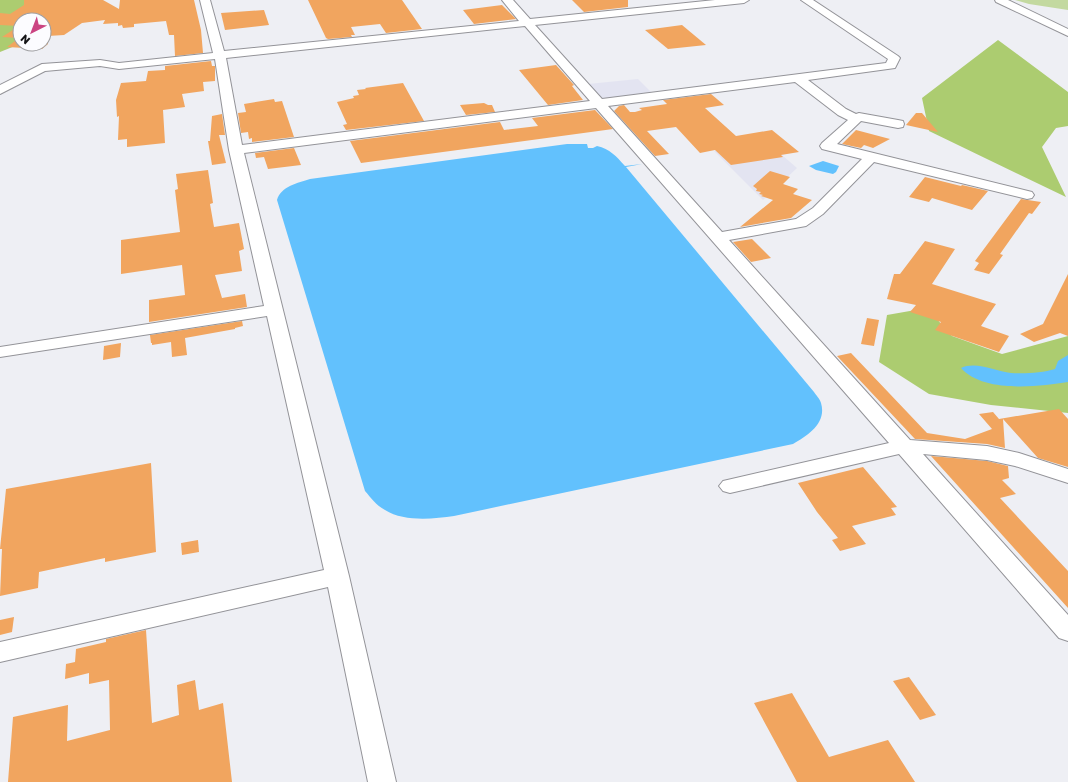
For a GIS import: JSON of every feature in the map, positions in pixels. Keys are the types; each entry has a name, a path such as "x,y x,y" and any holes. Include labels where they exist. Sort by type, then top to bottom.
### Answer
{"street":[{"path":"205,0 220,56 236,150 337,576 382,782"},
{"path":"507,0 1068,630"},
{"path":"0,90 42,68 100,63 119,66 744,0"},
{"path":"236,150 891,66 894,58 806,0"},
{"path":"1000,0 1068,33"},
{"path":"799,79 842,112 856,119"},
{"path":"898,124 859,117 827,146 1027,195"},
{"path":"717,237 801,223 818,211 872,157"},
{"path":"0,352 273,310"},
{"path":"730,486 904,446 987,453 1019,460 1068,476"},
{"path":"0,652 337,576"}],"shaded area":[{"path":"638,79 655,96 604,102 588,84"},
{"path":"768,143 797,168 763,200 714,151"}],"green space":[{"path":"0,0 89,0 52,16 52,12 12,12 12,47 0,52"},
{"path":"1015,0 1068,0 1068,10 1029,4"},
{"path":"998,40 1068,92 1068,126 1056,128 1042,147 1066,197 929,131 922,98"},
{"path":"927,308 952,336 1002,354 1068,336 1068,413 991,405 929,394 879,362 887,315"}],"water":[{"path":"567,144 587,144 588,148 597,146 602,147 612,153 625,166 642,164 626,167 818,397 822,410 819,422 805,437 793,444 454,516 419,519 393,514 379,506 365,491 277,200 279,195 286,188 310,179"},
{"path":"823,161 839,166 836,172 833,174 816,170 809,166"},
{"path":"1068,355 1068,382 1056,384 1027,386 997,385 971,376 961,368 967,366 979,366 1011,373 1039,372 1055,369 1058,361"}],"building":[{"path":"24,0 103,0 119,9 120,0 194,0 201,30 203,53 175,56 174,35 169,35 166,21 134,24 134,27 123,28 122,25 118,26 118,23 103,24 105,20 82,23 64,35 52,36 52,12 13,12 24,5"},
{"path":"308,0 402,0 422,29 386,33 380,24 351,27 355,35 351,35 352,37 328,39 326,38"},
{"path":"572,0 628,0 628,7 584,12"},
{"path":"502,5 516,19 474,24 463,10"},
{"path":"264,10 269,25 225,30 221,13"},
{"path":"0,13 10,14 12,13 12,26 0,25"},
{"path":"682,25 706,45 668,49 645,30"},
{"path":"12,31 12,38 2,37"},
{"path":"12,43 12,47 7,47"},
{"path":"211,61 212,66 215,66 215,81 203,82 204,91 182,94 185,107 163,110 165,143 127,147 127,139 118,140 119,116 117,117 116,100 121,83 146,81 148,71 165,70 165,66"},
{"path":"556,65 574,85 572,86 583,100 548,105 519,70"},
{"path":"403,83 424,121 346,130 343,125 347,124 337,102 354,98 353,96 359,95 357,90"},
{"path":"711,94 724,105 705,108 736,136 772,130 799,152 781,155 783,157 731,165 715,150 700,153 676,127 647,131 669,154 655,156 614,111 619,106 624,105 630,112 635,112 642,110 639,108 667,104 663,100"},
{"path":"274,99 275,102 282,101 294,137 252,142 252,138 249,139 248,132 241,133 238,113 246,112 244,104"},
{"path":"484,103 492,105 495,112 466,115 460,105"},
{"path":"595,110 613,129 361,163 350,141 500,122 504,130 538,126 532,118"},
{"path":"916,113 922,113 938,132 906,125"},
{"path":"222,114 225,135 219,135 226,163 212,165 208,141 210,141 212,116"},
{"path":"856,130 890,139 873,148 864,145 861,148 842,144"},
{"path":"294,148 301,165 268,169 264,157 256,158 255,153"},
{"path":"208,170 213,203 210,204 214,227 239,223 244,249 239,251 242,271 215,275 222,298 245,294 247,307 149,322 149,300 185,295 182,265 121,274 121,240 180,232 175,190 178,189 176,174"},
{"path":"770,171 790,177 783,184 798,189 793,194 812,200 791,218 740,227 773,200 761,196 763,195 759,194 761,192 756,191 757,189 753,186"},
{"path":"925,177 988,191 972,210 932,198 929,202 909,197"},
{"path":"1021,199 1041,202 1032,214 1029,213 1000,254 1003,255 989,274 974,270 979,263 975,261"},
{"path":"752,239 771,258 751,262 733,242"},
{"path":"925,241 955,249 932,284 996,304 981,326 1009,336 999,352 935,330 941,322 910,312 916,305 887,299 894,274 900,274"},
{"path":"1068,274 1068,336 1060,333 1034,342 1020,334 1043,324"},
{"path":"867,318 879,320 874,346 861,344"},
{"path":"242,321 243,326 235,329 185,338 187,355 172,357 171,342 152,345 151,343 150,335"},
{"path":"121,343 120,357 103,360 104,346"},
{"path":"851,353 927,433 965,439 992,429 979,414 993,412 999,419 1059,409 1068,419 1068,467 1038,458 1003,419 1005,448 987,444 915,439 837,356"},
{"path":"931,456 987,461 1008,466 1009,478 1002,480 1016,494 1000,498 1068,571 1068,608"},
{"path":"151,463 156,552 105,562 105,558 39,572 38,588 0,596 2,549 0,549 6,489"},
{"path":"863,467 897,507 891,508 896,515 852,526 866,544 840,551 832,540 838,538 817,512 798,483"},
{"path":"198,540 199,552 182,555 181,543"},
{"path":"14,617 12,632 0,635 0,620"},
{"path":"146,630 152,723 179,715 177,685 195,680 199,710 223,703 232,782 8,782 13,717 68,705 67,741 110,730 109,680 89,684 89,673 65,679 66,664 75,662 76,649 106,642 106,639"},
{"path":"909,677 936,715 920,720 893,681"},
{"path":"792,693 829,757 888,740 915,782 797,782 754,703"}]}
